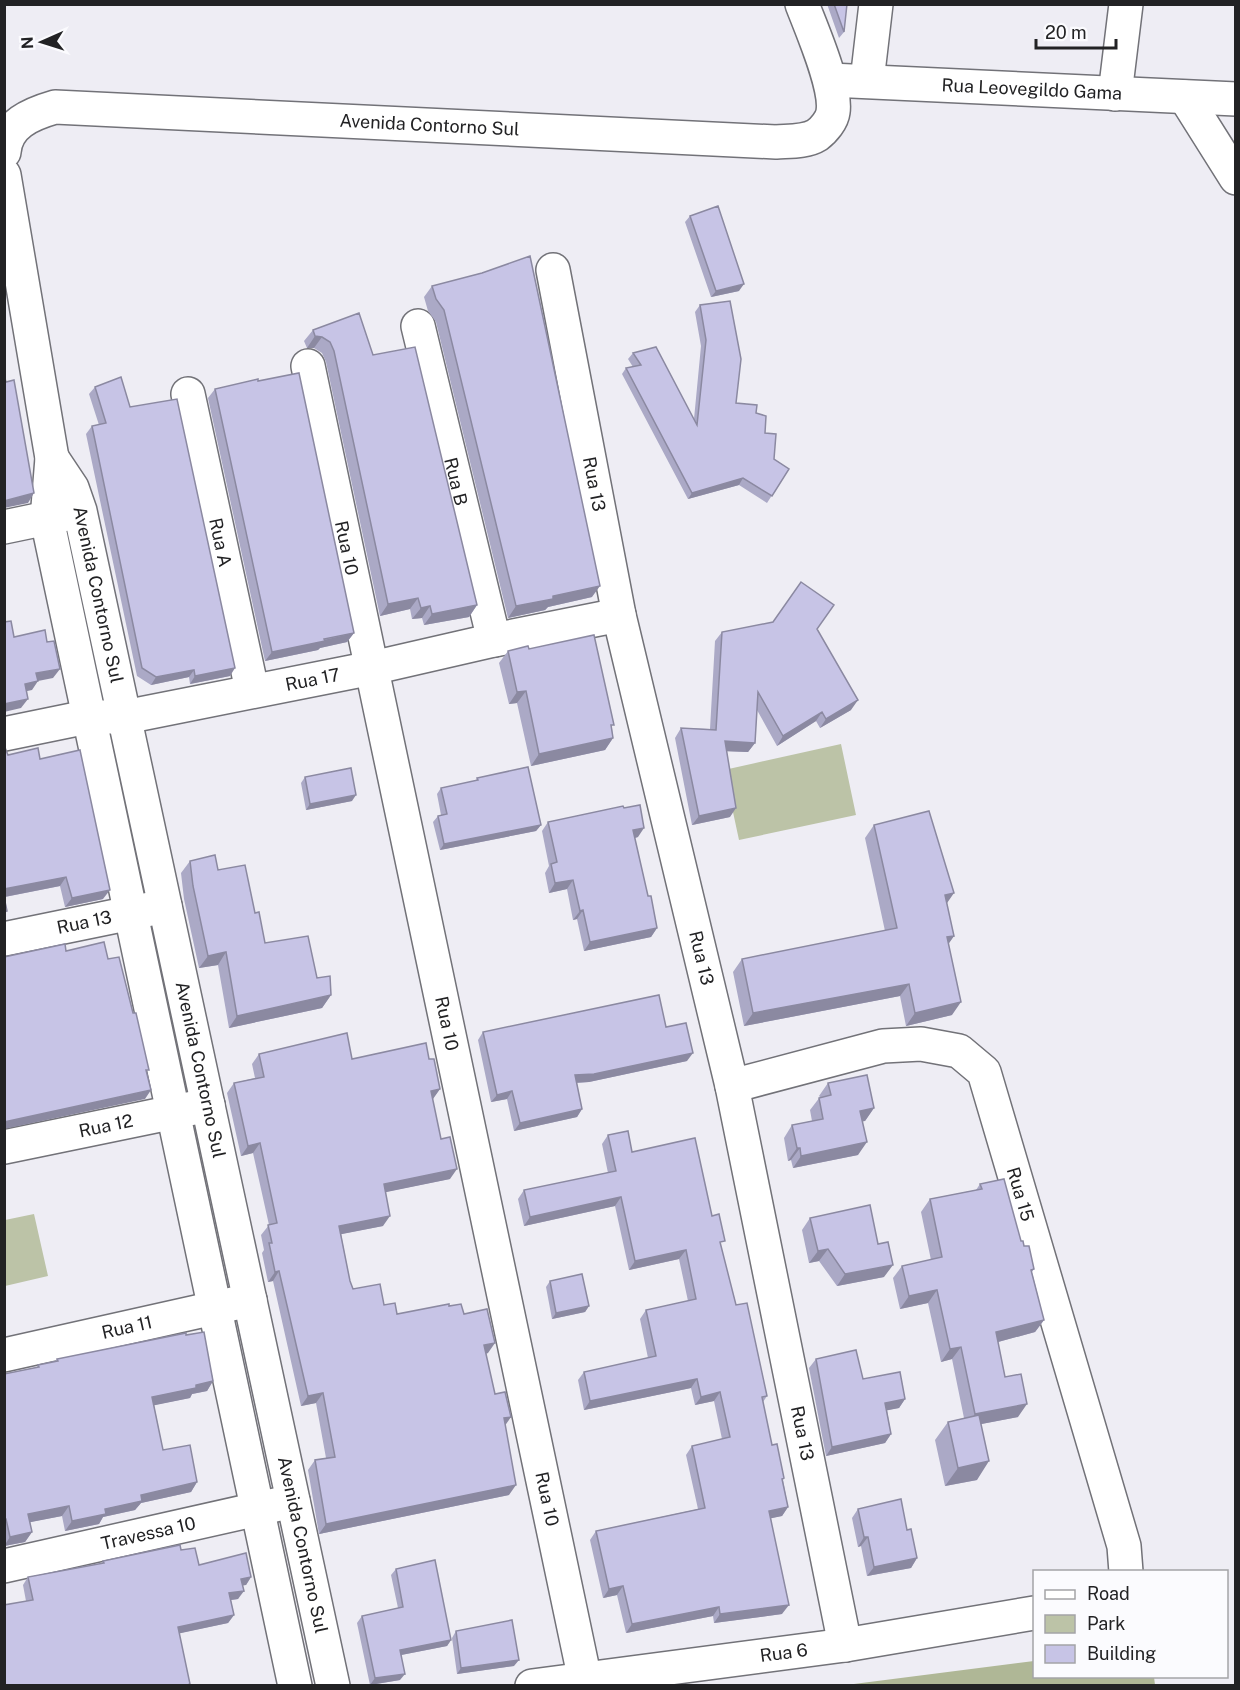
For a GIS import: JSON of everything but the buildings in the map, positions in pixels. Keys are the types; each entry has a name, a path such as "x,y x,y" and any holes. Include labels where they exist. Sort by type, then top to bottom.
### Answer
{"street":[{"name":"Avenida Contorno Sul","path":"4,152 5,143 17,124 34,113 55,107 776,142 803,140 817,135 827,125 833,112 830,80 802,4"},
{"path":"867,81 876,4"},
{"path":"1115,94 1126,4"},
{"name":"Rua Leovegildo Gama","path":"830,80 1236,99"},
{"path":"1185,98 1236,178"},
{"name":"Avenida Contorno Sul","path":"4,175 52,458 46,519 295,1686"},
{"name":"Rua 13","path":"553,270 619,615 732,1086 845,1645"},
{"name":"Rua B","path":"417,326 494,640"},
{"name":"Rua 10","path":"308,366 585,1680"},
{"name":"Rua A","path":"188,394 252,690"},
{"name":"Avenida Contorno Sul","path":"52,458 72,488 80,511 333,1686"},
{"path":"4,527 80,511"},
{"name":"Rua 17","path":"4,734 87,717 125,717 372,668 619,615"},
{"name":"Rua 13","path":"4,939 165,906"},
{"name":"Rua 15","path":"732,1086 883,1046 921,1044 959,1051 984,1072 1124,1546 1126,1570"},
{"name":"Rua 12","path":"4,1147 208,1105"},
{"name":"Rua 11","path":"4,1356 250,1300"},
{"name":"Travessa 10","path":"4,1566 293,1501"},
{"name":"Rua 6","path":"532,1686 845,1645 1033,1613"}],"green space":[{"path":"841,744 856,815 739,840 724,770"},
{"path":"34,1214 48,1276 5,1286 5,1220"},
{"path":"1033,1661 1033,1678 1154,1678 1155,1685 846,1685"}]}
